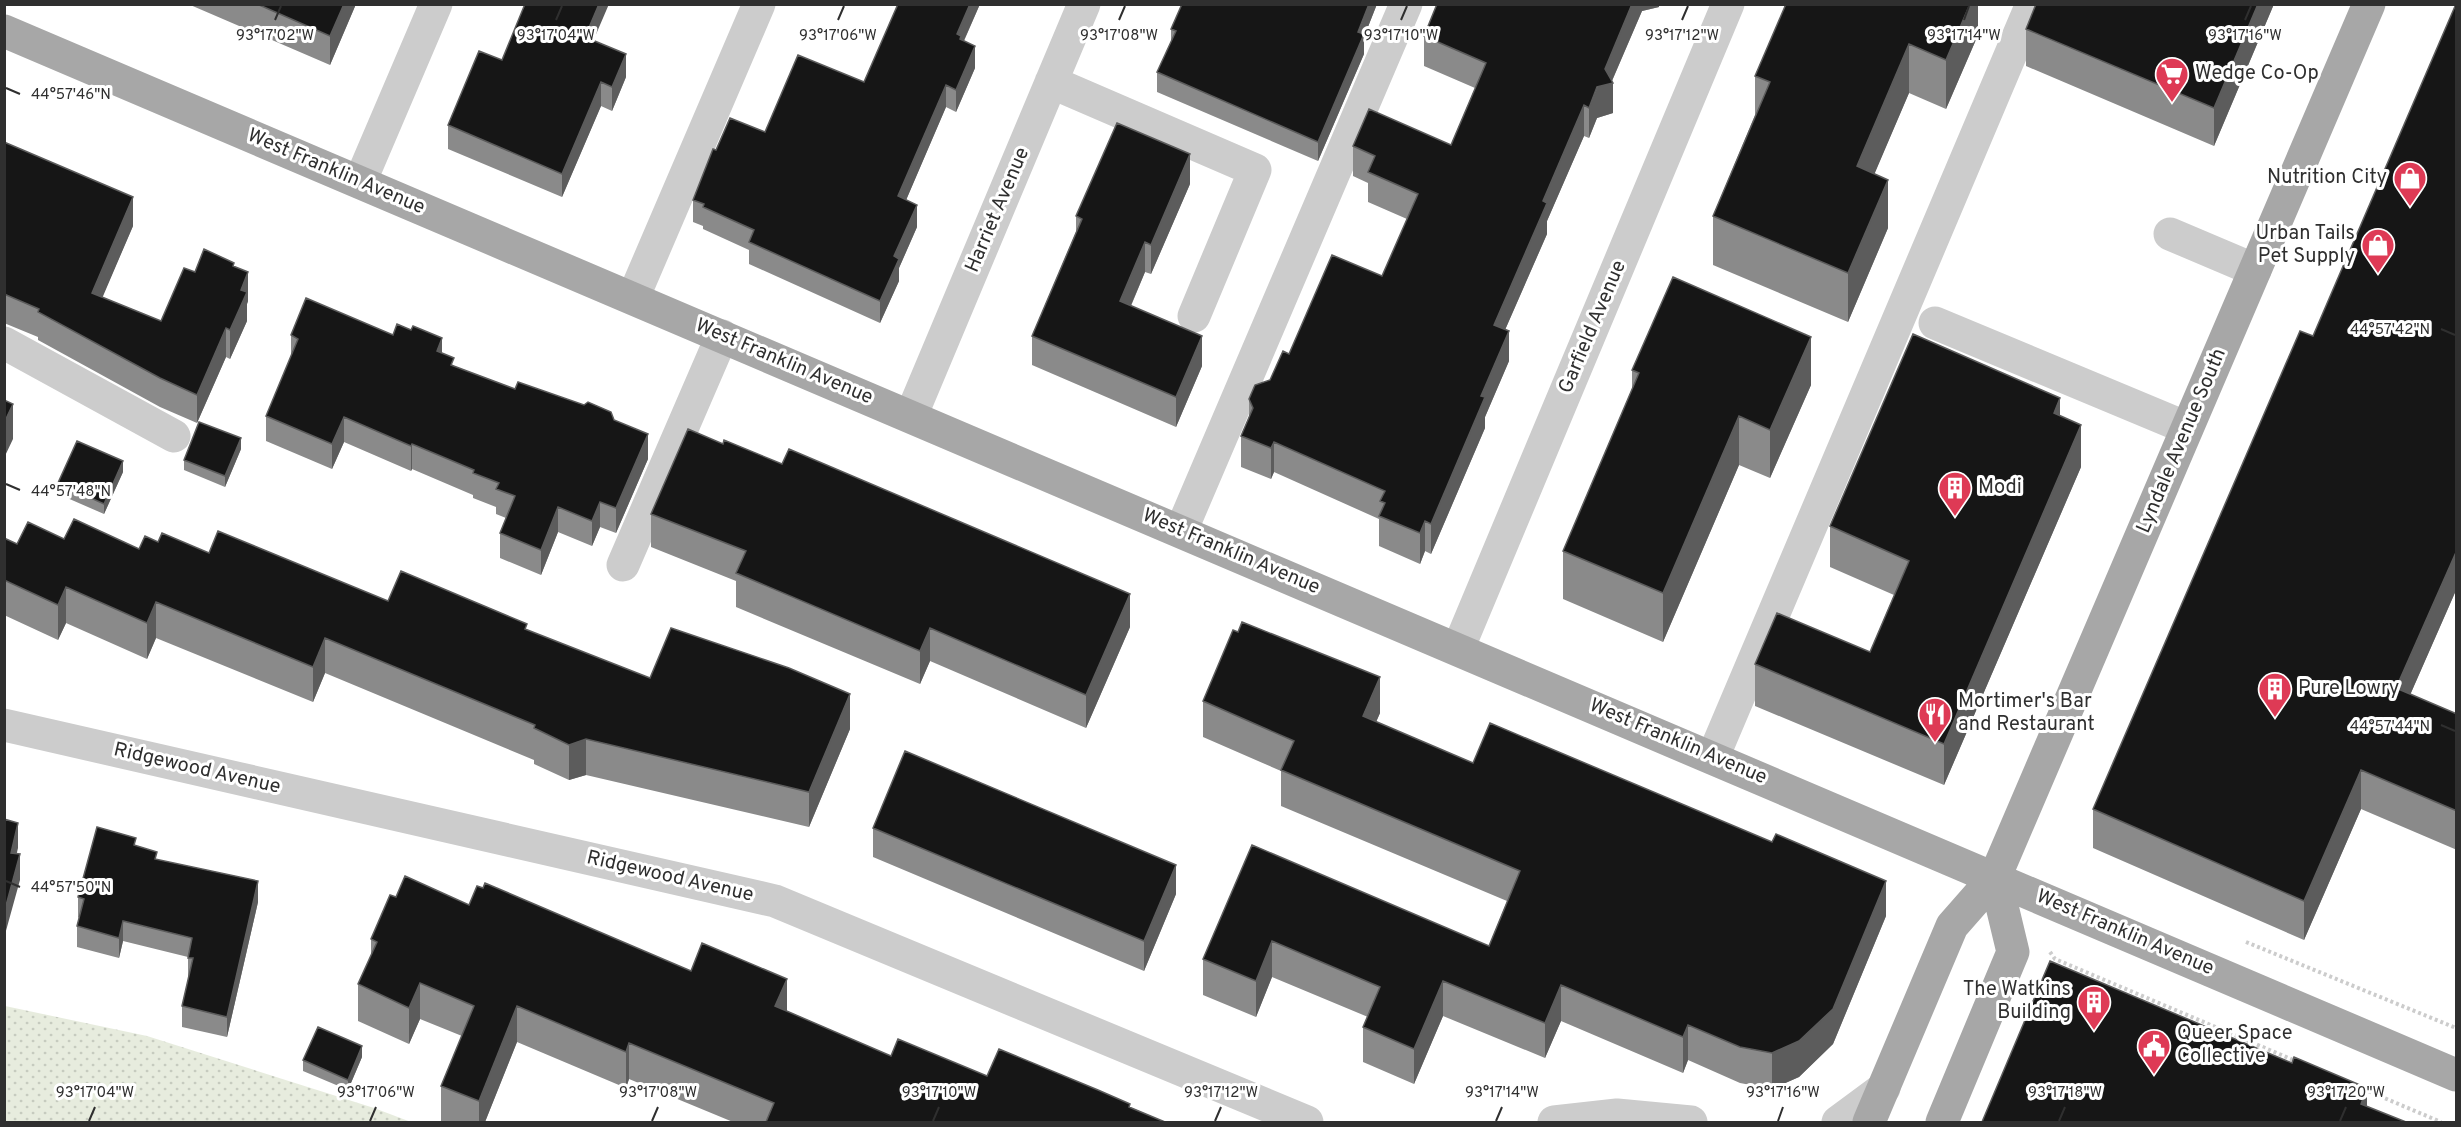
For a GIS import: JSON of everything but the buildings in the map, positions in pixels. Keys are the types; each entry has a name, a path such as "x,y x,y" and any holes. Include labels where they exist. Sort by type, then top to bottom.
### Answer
{"main road":[{"name":"Lyndale Avenue South","path":"1869,1122 1952,926 1995,877 2369,4"},
{"name":"West Franklin Avenue","path":"4,31 2457,1075"},
{"path":"1942,1122 2013,952 1995,877"}],"street":[{"path":"360,182 436,4"},
{"path":"633,298 759,4"},
{"name":"Harriet Avenue","path":"911,416 1084,4"},
{"path":"1181,531 1406,4"},
{"name":"Garfield Avenue","path":"1458,649 1728,4"},
{"path":"1713,757 2032,4"},
{"path":"1052,82 1256,170 1194,316"},
{"path":"2170,234 2254,270"},
{"path":"1935,322 2187,428"},
{"path":"622,565 722,336"},
{"path":"4,343 174,436"},
{"name":"Ridgewood Avenue","path":"4,725 775,901 1307,1122"},
{"path":"1838,1122 1884,1088"},
{"path":"1556,1122 1617,1115 1690,1122"}],"path":[{"path":"2048,950 2055,959 2309,1066"},
{"path":"2353,1085 2441,1122"}],"shaded area":[{"path":"5,1006 147,1036 374,1108 411,1122 5,1122"}],"place":[{"name":"Wedge Co-Op","path":"2172,103"},
{"name":"Nutrition City","path":"2410,207"},
{"name":"Urban Tails Pet Supply","path":"2378,274"},
{"name":"Modi","path":"1955,517"},
{"name":"Pure Lowry","path":"2275,718"},
{"name":"Mortimer's Bar and Restaurant","path":"1935,743"},
{"name":"The Watkins Building","path":"2094,1031"},
{"name":"Queer Space Collective","path":"2154,1075"}]}
